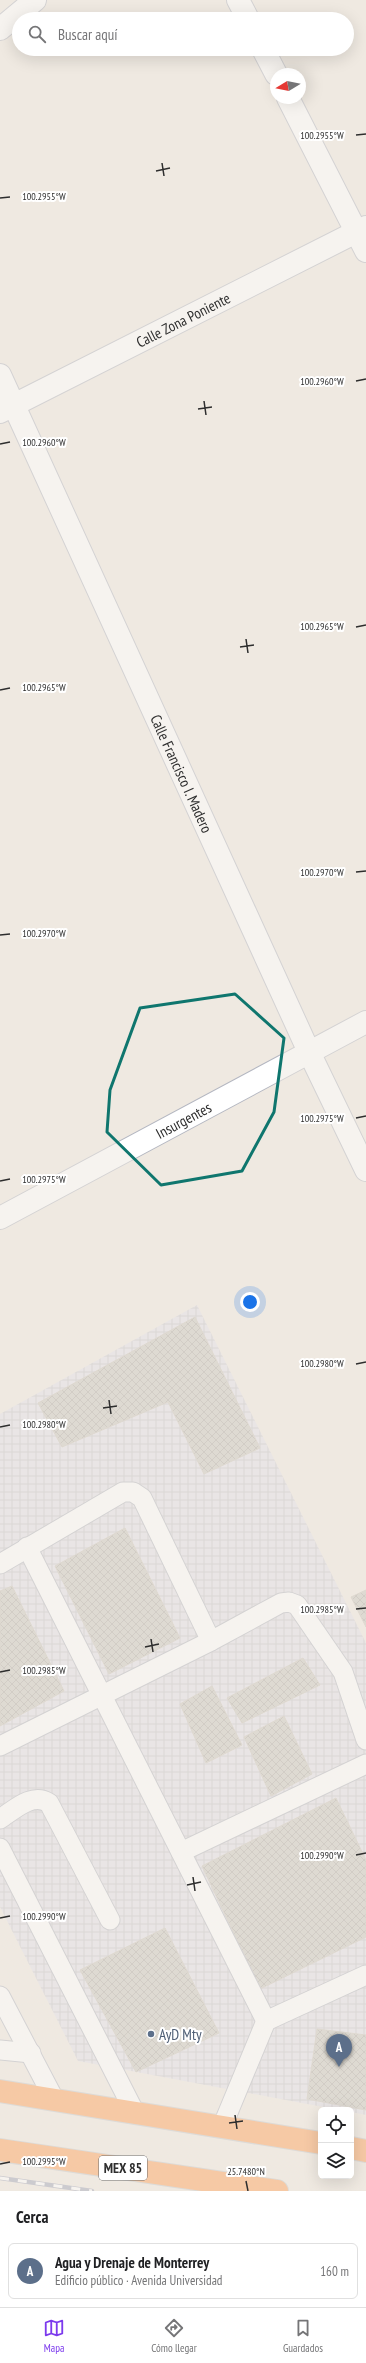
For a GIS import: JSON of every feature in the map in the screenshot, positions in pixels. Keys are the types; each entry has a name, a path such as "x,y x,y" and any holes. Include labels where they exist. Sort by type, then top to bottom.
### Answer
{"highway":[{"path":"0,2091 318,2143"},
{"path":"354,2149 366,2151"},
{"name":"MEX 85","path":"0,2150 277,2191"}],"street":[{"path":"21,12 35,0"},
{"path":"238,0 244,12"},
{"path":"0,29 12,19"},
{"path":"267,56 273,68"},
{"path":"291,104 361,229 366,251"},
{"name":"Calle Zona Poniente","path":"7,408 361,229"},
{"name":"Calle Francisco I. Madero","path":"0,375 7,408 309,1052 366,1170"},
{"name":"Insurgentes","path":"0,1218 366,1022"}],"lane":[{"path":"0,1564 123,1492 136,1494 142,1498 211,1641"},
{"path":"27,1547 266,2021"},
{"path":"0,1746 211,1641 281,1603 288,1602 297,1605 343,1672 366,1740"},
{"path":"181,1852 366,1764"},
{"path":"0,1819 31,1799 44,1800 49,1803 110,1920"},
{"path":"0,1848 135,2113"},
{"path":"222,2127 266,2021 366,1975"},
{"path":"0,1996 31,2053 54,2100"},
{"path":"0,2050 31,2053"}],"highlighted area":[{"path":"235,994 284,1038 274,1112 242,1171 161,1185 107,1132 110,1090 140,1008"}],"shaded area":[{"path":"197,1305 366,1643 366,2115 354,2113 354,2107 323,2107 78,2061 0,1907 0,1414"}],"building":[{"path":"195,1317 260,1448 204,1474 168,1402 62,1447 38,1403"},
{"path":"125,1528 180,1638 109,1674 55,1566"},
{"path":"12,1586 64,1691 0,1726 0,1591"},
{"path":"366,1590 366,1627 351,1597"},
{"path":"303,1658 320,1685 242,1723 227,1698"},
{"path":"212,1686 242,1745 206,1763 180,1704"},
{"path":"284,1716 312,1774 271,1796 244,1737"},
{"path":"336,1798 366,1860 366,1937 260,1989 202,1866"},
{"path":"165,1928 219,2033 136,2072 80,1970"},
{"path":"317,2029 366,2035 366,2110 307,2099"}],"railway":[{"path":"0,2178 92,2191"}],"place":[{"name":"AyD Mty","path":"151,2034"},
{"name":"Agua y Drenaje de Monterrey","path":"339,2067"}]}
